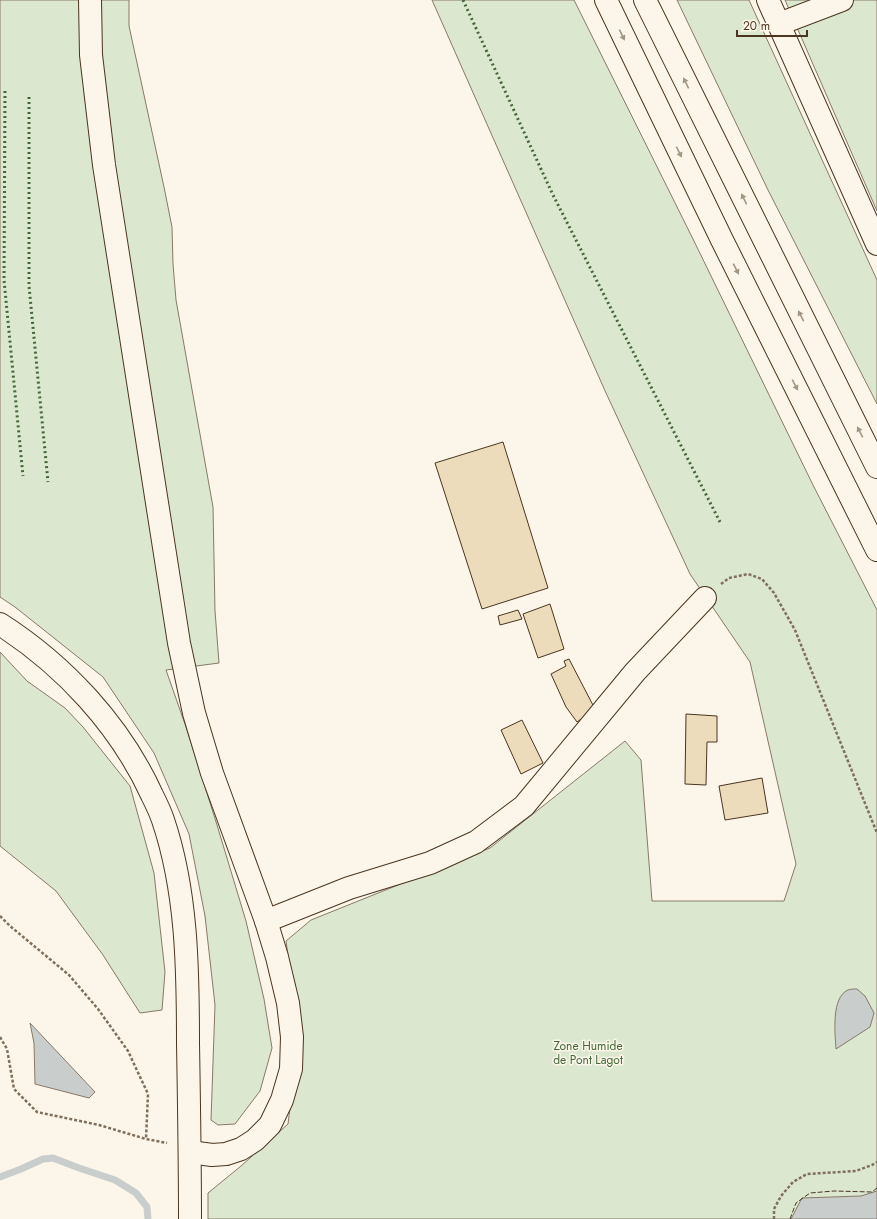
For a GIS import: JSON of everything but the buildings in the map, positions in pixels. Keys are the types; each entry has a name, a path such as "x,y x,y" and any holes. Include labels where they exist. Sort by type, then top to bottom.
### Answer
{"main road":[{"path":"90,0 91,55 104,165 179,643 194,713 210,766 266,921 277,957 288,1003 292,1037 291,1069 282,1100 270,1125 255,1140 241,1149 219,1155 190,1152"},
{"path":"606,0 722,240 877,550"},
{"path":"645,0 877,467"},
{"path":"768,0 877,244"},
{"path":"779,24 842,0"},
{"path":"266,921 349,888 430,863 476,842 524,806 635,672 705,598"},
{"path":"0,624 22,638 52,663 81,691 105,719 127,748 147,783 163,819 176,866 184,917 188,970 190,1219"}],"path":[{"path":"705,598 717,586 729,578 748,574 762,579 774,593 795,630 877,833"},
{"path":"0,916 69,975 98,1009 128,1051 148,1094 146,1139 99,1125 37,1112 14,1089 8,1049 0,1037"},
{"path":"774,1219 774,1209 781,1196 793,1182 807,1174 856,1171 877,1162"}],"green space":[{"path":"0,0 129,0 129,26 172,227 176,300 213,507 215,611 219,663 166,670 186,727 246,921 264,999 272,1048 260,1091 235,1124 218,1125 211,1120 215,1005 205,916 189,834 154,753 103,677 15,607 0,597"},
{"name":"Zone Humide de Pont Lagot","path":"432,0 574,0 813,485 877,610 877,1219 208,1219 208,1193 288,1124 299,1036 286,941 311,920 490,848 625,741 641,760 652,901 784,901 796,864 750,662 690,574 606,393"},
{"path":"677,0 749,0 877,280 877,404 768,190"},
{"path":"785,0 877,0 877,211"},
{"path":"0,652 27,681 65,708 83,727 130,786 154,873 165,972 162,1010 140,1013 103,955 56,891 0,846"}],"shaded area":[{"path":"857,989 865,996 874,1013 870,1027 836,1049 836,1008 843,994 848,990"},
{"path":"30,1023 95,1092 89,1098 35,1084 34,1043"},
{"path":"877,1191 877,1219 791,1219 802,1198 861,1196"}],"waterway":[{"path":"0,1177 43,1159 53,1158 115,1180 136,1193 147,1207 148,1219"}],"hedge":[{"path":"463,0 553,195 720,522"},
{"path":"5,91 4,280 23,476"},
{"path":"29,97 29,286 48,482"}],"fence":[{"path":"790,1219 796,1203 810,1193 834,1191 872,1192 877,1188"}]}
